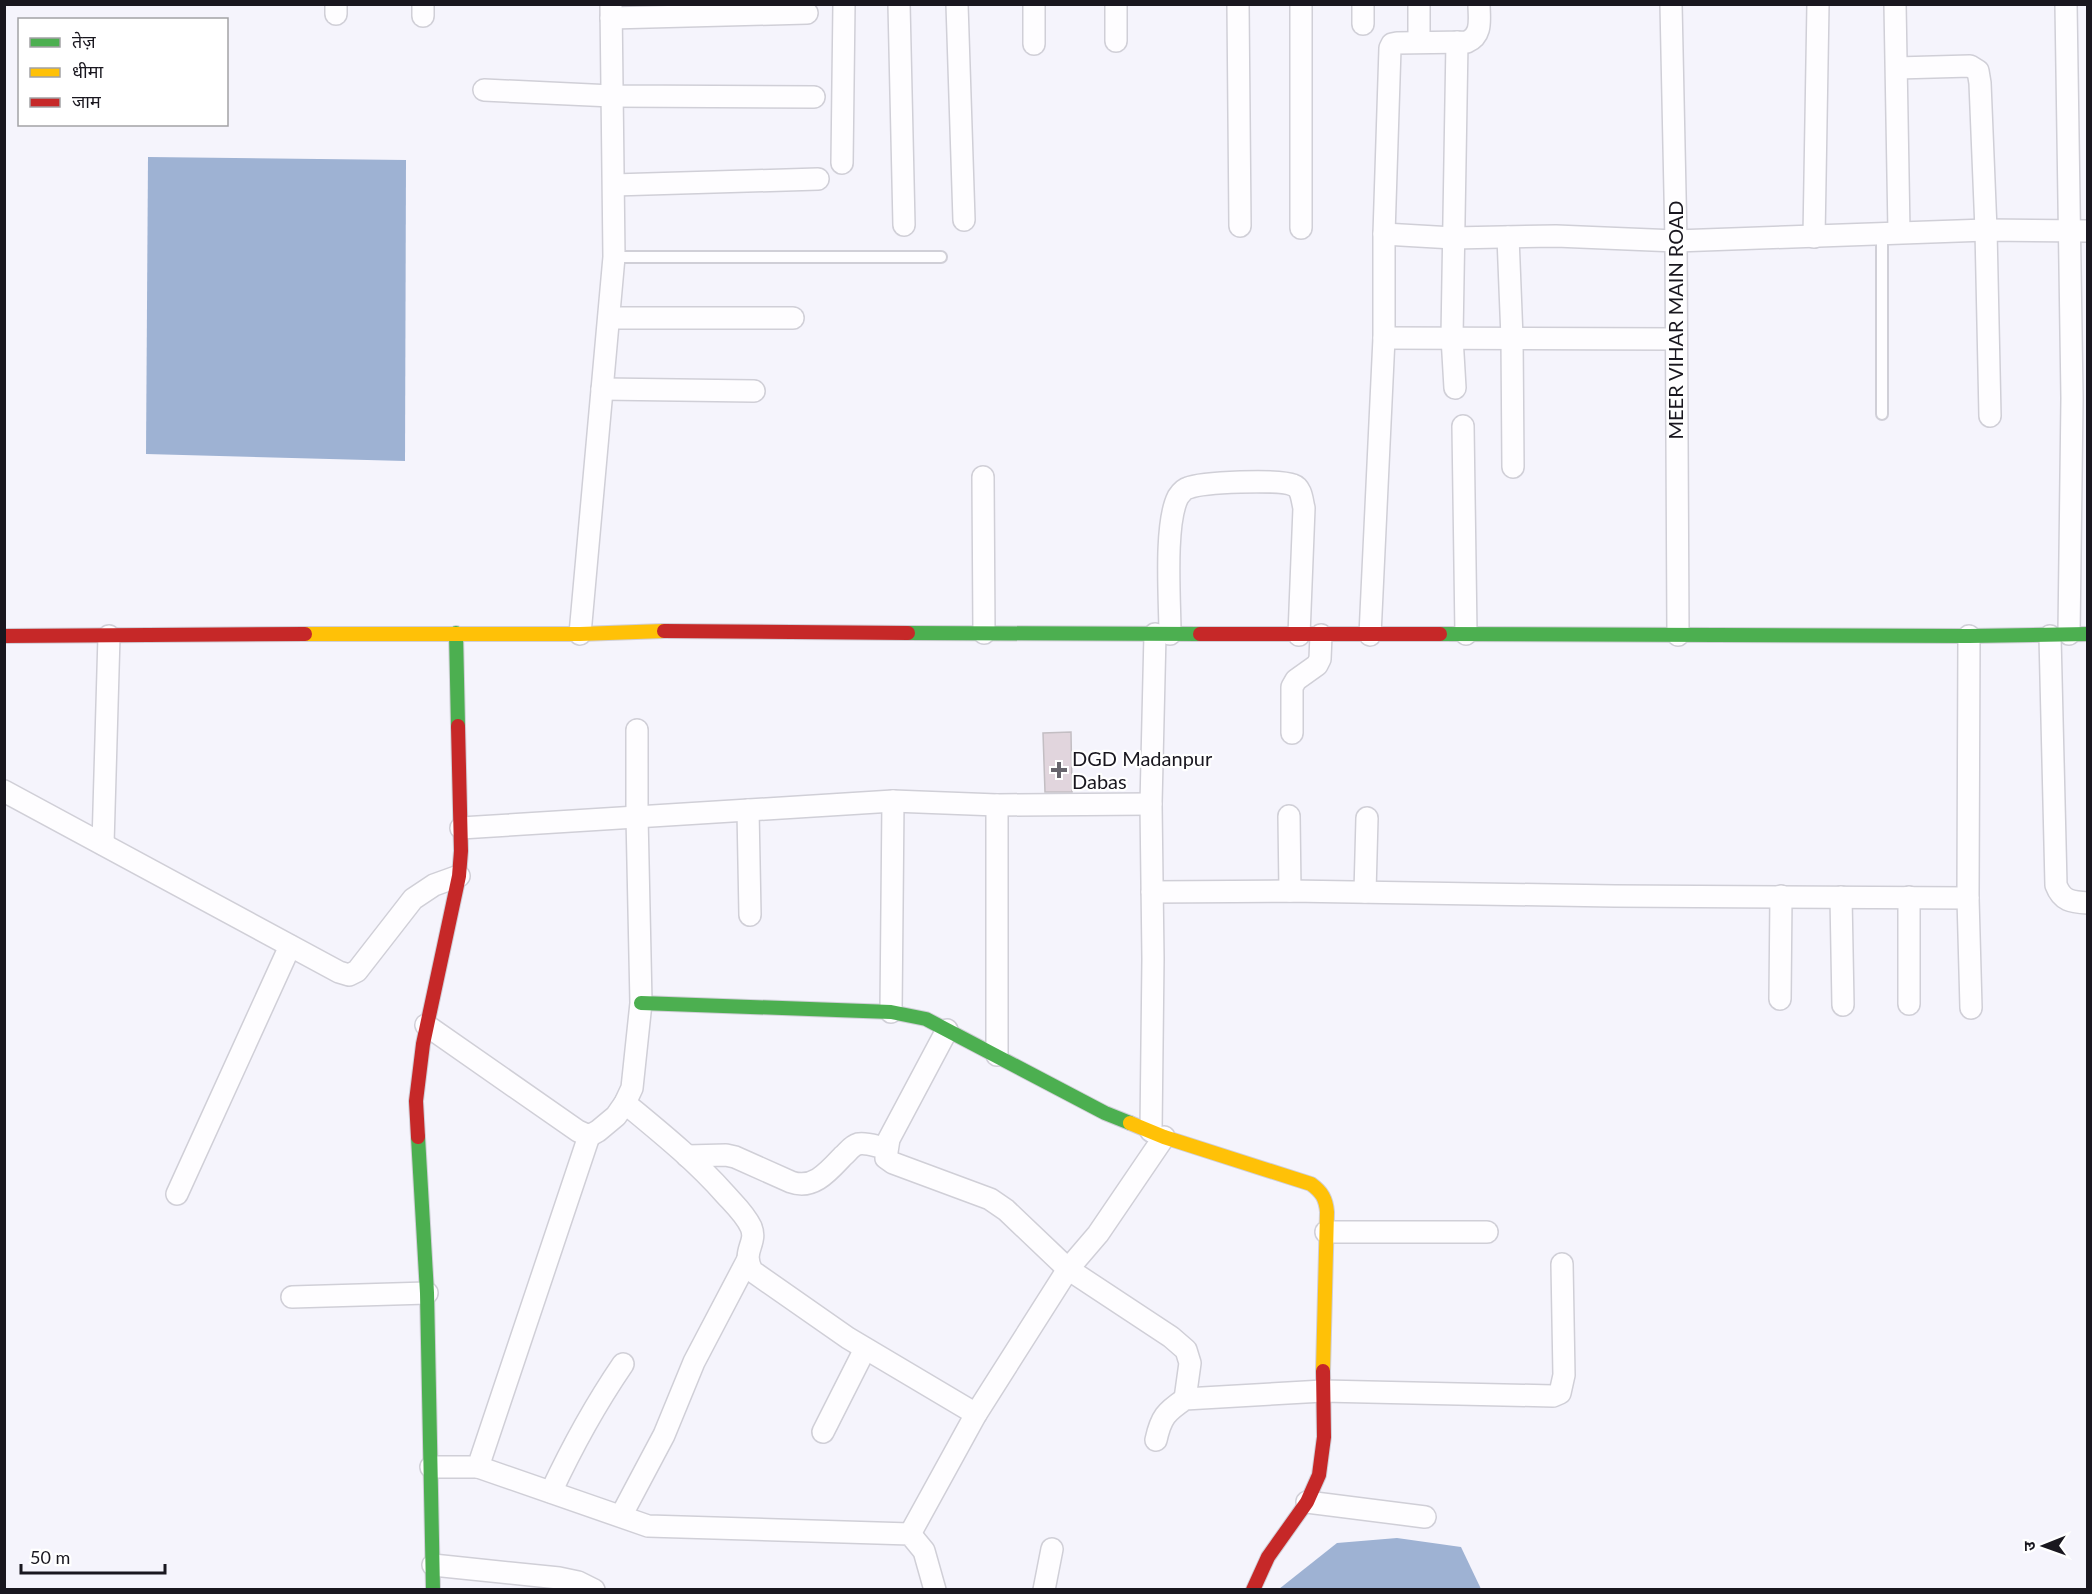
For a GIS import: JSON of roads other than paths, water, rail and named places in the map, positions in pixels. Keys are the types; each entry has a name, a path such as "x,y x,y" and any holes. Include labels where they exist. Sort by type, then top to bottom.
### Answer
{"street":[{"path":"842,163 843,4"},
{"path":"900,4 904,225"},
{"path":"957,4 964,220"},
{"path":"1034,4 1034,44"},
{"path":"1116,4 1116,40"},
{"path":"1239,4 1240,226"},
{"path":"1301,4 1301,228"},
{"path":"1419,4 1419,42"},
{"path":"1370,634 1384,338 1384,234 1390,48 1392,44 1397,43 1467,42 1474,39 1479,32 1479,4"},
{"name":"MEER VIHAR MAIN ROAD","path":"1671,4 1676,241 1678,635"},
{"path":"1814,237 1818,4"},
{"path":"1891,233 1897,68 1895,4"},
{"path":"2066,4 2079,231 2072,398 2069,634 2056,885 2060,894 2068,901 2088,903"},
{"path":"580,634 614,257 611,11 807,13"},
{"path":"1455,388 1452,337 1457,42"},
{"path":"1897,68 1970,66 1978,71 1986,230 1990,416"},
{"path":"484,90 612,96 814,97"},
{"path":"614,185 818,179"},
{"path":"1384,234 1453,238 1556,236 1676,241 1986,230 2079,231"},
{"path":"1508,237 1514,467"},
{"path":"609,318 793,318"},
{"path":"1384,338 1675,339"},
{"path":"602,389 754,391"},
{"path":"1462,426 1466,634"},
{"path":"983,477 984,633"},
{"path":"910,1533 976,1414 1068,1269 1098,1233 1158,1134 1151,804 1171,516 1179,496 1186,488 1217,483 1264,482 1294,485 1300,491 1304,508 1299,635"},
{"path":"4,636 580,634 637,631 1299,635 1969,636 2069,634"},
{"path":"433,1590 427,1293 416,1101 426,1025 459,876 461,828 456,633"},
{"path":"1292,733 1292,687 1296,680 1317,665 1320,659 1321,635"},
{"path":"103,844 109,636"},
{"path":"1969,636 1968,898 1971,1008"},
{"path":"478,1467 589,1136 616,1116 626,1103 632,1088 641,1003 637,730"},
{"path":"4,791 290,946 349,975 357,971 413,899 435,885 459,876"},
{"path":"461,828 893,801 997,805 1151,804"},
{"path":"891,1012 893,801"},
{"path":"997,805 997,1055"},
{"path":"748,810 750,915"},
{"path":"1289,816 1290,891"},
{"path":"1365,892 1367,818"},
{"path":"1152,892 1290,891 1968,898"},
{"path":"1780,999 1781,896"},
{"path":"1841,897 1843,1005"},
{"path":"1909,897 1909,1004"},
{"path":"177,1194 290,946"},
{"path":"641,1003 891,1012 926,1019 1105,1113 1158,1134 1311,1184 1320,1189 1326,1199 1326,1232 1324,1437 1319,1475 1307,1503 1268,1557 1253,1590"},
{"path":"426,1025 578,1131 589,1136"},
{"path":"947,1030 889,1139 886,1158 990,1199 1006,1210 1068,1269 1171,1337 1186,1350 1190,1363 1185,1399"},
{"path":"621,1516 664,1435 694,1362 747,1261 753,1240 752,1229 748,1222 703,1168 626,1103"},
{"path":"687,1155 735,1157 791,1182 808,1185 822,1176 855,1145 863,1143 886,1148"},
{"path":"1326,1232 1487,1232"},
{"path":"747,1261 752,1271 761,1278 865,1349 976,1414"},
{"path":"1156,1440 1160,1423 1168,1411 1185,1399 1323,1391 1553,1396 1560,1393 1564,1375 1562,1264"},
{"path":"292,1297 427,1293"},
{"path":"823,1432 865,1349"},
{"path":"551,1492 598,1401 623,1364"},
{"path":"431,1467 478,1467 648,1526 910,1533"},
{"path":"1307,1503 1425,1517"},
{"path":"910,1533 924,1551 935,1590"},
{"path":"1044,1590 1052,1549"},
{"path":"433,1565 559,1578 578,1582 594,1590"}],"lane":[{"path":"1882,414 1891,233"},
{"path":"614,257 941,257"}],"water":[{"path":"148,157 406,160 405,461 146,454"},
{"path":"1397,1538 1461,1547 1481,1589 1279,1589 1337,1543"}],"place":[{"name":"DGD Madanpur Dabas","path":"1059,770"}]}
